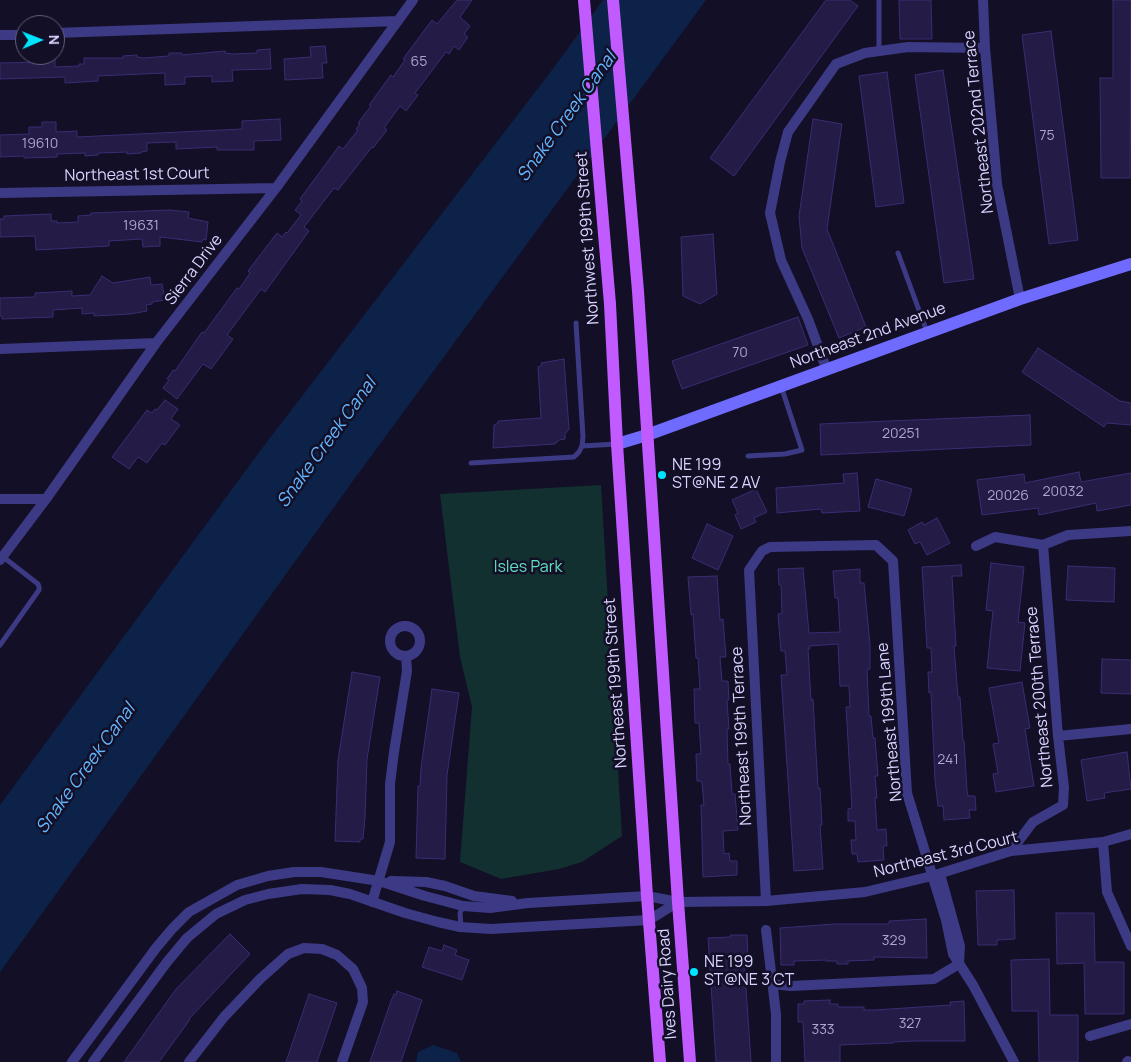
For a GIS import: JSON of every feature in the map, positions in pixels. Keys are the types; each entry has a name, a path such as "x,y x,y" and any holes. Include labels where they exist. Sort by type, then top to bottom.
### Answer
{"main road":[{"name":"Northwest 199th Street","path":"584,0 610,304 617,444"},
{"path":"613,0 638,291 678,902"},
{"name":"Northeast 199th Street","path":"617,444 649,920"},
{"name":"Ives Dairy Road","path":"678,902 690,1062"},
{"name":"Ives Dairy Road","path":"649,920 660,1062"}],"street":[{"name":"Sierra Drive","path":"1,558 46,499 156,343 276,188 413,0"},
{"name":"Northeast 202nd Terrace","path":"983,0 985,48 997,184 1020,299"},
{"path":"65,34 398,21"},
{"path":"0,35 15,34"},
{"path":"826,368 808,319 781,260 770,213 788,132 836,64 865,53 908,47 985,48"},
{"name":"Northeast 1st Court","path":"0,193 276,188"},
{"name":"Northeast 2nd Avenue","path":"617,444 647,435 826,368 1020,299 1131,264"},
{"path":"0,349 156,343"},
{"path":"0,499 46,499"},
{"path":"976,546 995,537 1042,545 1068,535 1131,531"},
{"name":"Northeast 199th Lane","path":"749,570 762,551 770,547 876,545 893,561 907,793 960,946 959,964 982,1001 1014,1062"},
{"name":"Northeast 200th Terrace","path":"1011,851 1033,822 1063,805 1064,787 1042,545"},
{"name":"Northeast 199th Terrace","path":"749,570 766,900"},
{"path":"372,902 390,842 390,784 407,671 406,656"},
{"path":"1058,736 1131,730"},
{"name":"Northeast 3rd Court","path":"528,903 647,896 678,902 766,900 865,892 936,875 1011,851 1103,842 1131,834"},
{"path":"1103,842 1107,892 1131,946"},
{"path":"74,1061 166,935 189,912 209,899 237,885 268,876 294,872 321,872 378,881 426,882 474,896 528,903"},
{"path":"378,881 463,906 490,908 528,903"},
{"path":"93,1062 187,938 216,914 245,900 268,894 302,889 330,890 350,894 405,913 461,927 504,929 649,920 678,902"},
{"path":"766,930 776,1014 776,1062"},
{"path":"189,1062 232,1009 274,965 288,954 304,948 322,949 337,955 353,969 362,988 363,1002 342,1062"},
{"path":"772,984 792,986 934,979 959,964"},
{"path":"1090,1036 1131,1024"}],"lane":[{"path":"879,0 879,51"},
{"path":"898,253 927,332"},
{"path":"471,463 574,457 582,446 583,437 576,323"},
{"path":"748,456 785,454 802,450 780,385"},
{"path":"582,446 617,444"},
{"path":"0,645 39,590 38,584 1,558"},
{"path":"461,927 460,913 463,906"}],"green space":[{"name":"Isles Park","path":"601,485 622,836 582,862 559,869 501,879 460,862 472,707 460,657 440,494"}],"water":[{"name":"Snake Creek Canal","path":"603,0 706,0 355,478 0,972 0,805 263,447 555,66"},
{"path":"433,1045 457,1053 461,1062 416,1062 418,1052"}],"building":[{"path":"457,0 472,0 460,17 470,26 464,34 468,37 459,50 454,46 449,54 446,52 415,93 418,95 406,111 400,106 384,128 387,130 373,148 338,190 334,188 304,227 309,231 265,292 261,289 227,335 233,339 211,369 203,364 177,399 163,388 173,370 175,371 202,332 204,333 237,288 239,289 250,273 248,271 277,233 282,237 301,215 295,210 302,201 300,199 339,146 343,149 358,130 356,129 360,124 358,123 371,106 369,105 391,75 393,77 405,60 403,59 432,20 437,24"},
{"path":"826,0 850,0 858,6 734,176 710,158"},
{"path":"899,0 931,0 932,39 900,39"},
{"path":"1113,0 1131,0 1130,178 1101,178 1100,78 1113,78"},
{"path":"1051,31 1078,240 1049,244 1022,35"},
{"path":"325,46 327,63 322,63 323,78 285,80 284,59 311,57 310,47"},
{"path":"270,49 271,69 232,70 233,81 212,82 212,76 185,77 185,84 165,85 165,73 98,76 98,81 65,83 65,77 0,79 0,63 55,65 55,67 79,66 79,64 84,64 84,58 123,58 123,56 137,55 137,57 143,58 169,56 169,53 182,53 182,55 225,51 225,53 232,54 257,53 257,50"},
{"path":"943,70 974,279 944,283 915,75"},
{"path":"887,72 904,203 876,207 859,76"},
{"path":"280,119 281,140 254,141 254,150 217,150 217,147 176,149 176,142 147,143 147,151 141,153 98,153 98,155 85,156 85,153 57,154 57,157 24,158 24,156 0,157 0,135 29,134 29,127 42,127 42,122 56,122 56,132 77,131 77,137 242,129 242,121"},
{"path":"813,119 842,124 827,229 866,327 839,338 802,248 799,216"},
{"path":"170,210 189,212 188,218 208,222 206,240 203,239 202,242 160,237 160,246 143,247 142,239 109,241 109,246 36,250 35,236 0,237 0,219 4,219 4,216 51,214 51,221 57,221 57,223 78,222 78,216 91,215 91,213"},
{"path":"713,234 717,294 700,304 683,296 681,237"},
{"path":"102,276 113,283 150,277 151,285 162,284 165,300 146,305 147,311 130,314 94,316 94,313 82,314 82,308 53,310 53,317 2,319 2,316 0,316 0,298 35,297 35,293 72,291 72,296 90,295"},
{"path":"798,317 808,345 682,389 672,361"},
{"path":"1038,348 1120,401 1131,403 1131,425 1107,423 1104,427 1022,372"},
{"path":"564,359 569,429 565,434 565,439 559,440 555,444 493,448 494,425 498,421 541,418 538,367 542,365 541,363"},
{"path":"165,400 178,409 171,419 180,425 165,445 162,443 147,463 138,457 129,469 112,457 147,410 152,413"},
{"path":"1030,415 1031,445 821,455 820,424"},
{"path":"1079,472 1081,482 1131,473 1131,505 1097,511 1096,503 1039,515 1038,508 982,515 977,480 1024,474 1025,483"},
{"path":"857,473 860,511 822,513 821,509 777,513 776,488 844,483 843,474"},
{"path":"876,479 912,489 904,516 868,507"},
{"path":"756,489 767,512 754,518 756,522 741,529 735,515 738,513 732,500"},
{"path":"937,518 950,543 927,555 920,542 915,544 908,530 922,522 924,525"},
{"path":"707,524 733,536 718,570 692,558"},
{"path":"991,563 1024,567 1018,622 1025,623 1020,671 987,668 993,611 986,610"},
{"path":"961,565 962,576 952,576 956,646 954,646 967,791 968,796 975,796 976,810 969,810 970,818 944,820 943,806 938,806 935,780 931,692 929,693 928,672 932,672 931,648 927,648 922,567"},
{"path":"1068,566 1115,568 1114,602 1066,600"},
{"path":"803,568 809,633 840,632 838,598 835,598 833,571 860,569 860,583 864,583 870,644 870,669 867,670 869,716 871,716 873,738 875,738 878,776 875,776 877,830 886,829 887,846 883,846 884,860 858,862 857,854 852,854 851,840 856,840 855,821 848,821 848,809 852,808 846,707 850,707 849,686 840,686 838,644 809,646 811,700 813,699 818,788 820,788 823,869 794,871 781,675 787,675 785,651 781,651 778,614 782,613 781,585 779,585 778,569"},
{"path":"717,576 720,620 723,619 726,657 720,657 722,681 728,681 728,764 730,764 732,794 735,794 738,830 723,831 724,854 729,853 730,861 737,861 737,875 703,877 701,805 704,805 702,783 697,781 696,754 701,754 699,723 695,723 694,689 700,689 688,577"},
{"path":"1102,659 1131,660 1131,694 1101,693"},
{"path":"352,672 380,677 367,759 365,818 363,839 360,839 360,842 335,841 338,760"},
{"path":"1022,682 1030,728 1025,729 1034,786 996,792 993,774 998,773 993,744 999,743 989,688"},
{"path":"432,689 459,693 447,775 445,859 416,858 418,786 420,786"},
{"path":"1127,752 1131,789 1104,793 1105,798 1087,801 1081,760"},
{"path":"1014,890 1015,939 997,940 997,945 978,945 976,891"},
{"path":"1056,913 1094,913 1095,962 1124,962 1124,1014 1085,1014 1084,963 1057,964"},
{"path":"926,919 927,958 874,957 874,960 848,961 848,964 837,964 837,961 826,960 794,961 794,965 781,965 780,928 834,924 889,924 889,921"},
{"path":"230,934 250,954 189,1019 159,1062 124,1062 176,989"},
{"path":"731,935 747,935 748,958 744,958 751,1062 716,1062 708,938 731,937"},
{"path":"444,945 457,950 455,955 469,960 462,980 422,967 429,947 442,951"},
{"path":"1049,959 1050,1015 1078,1015 1078,1062 1039,1062 1038,1011 1012,1011 1011,960"},
{"path":"397,991 422,1000 401,1062 370,1062 391,1001"},
{"path":"309,994 337,1003 317,1062 286,1062"},
{"path":"830,1000 830,1004 838,1004 838,1007 864,1007 864,1010 951,1005 950,1002 964,1001 965,1041 915,1041 840,1045 840,1062 805,1062 803,1022 798,1022 798,1004 804,1004 804,1001"}],"place":[{"name":"NE 199 ST@NE 2 AV","path":"662,475"},
{"name":"NE 199 ST@NE 3 CT","path":"694,972"}]}
